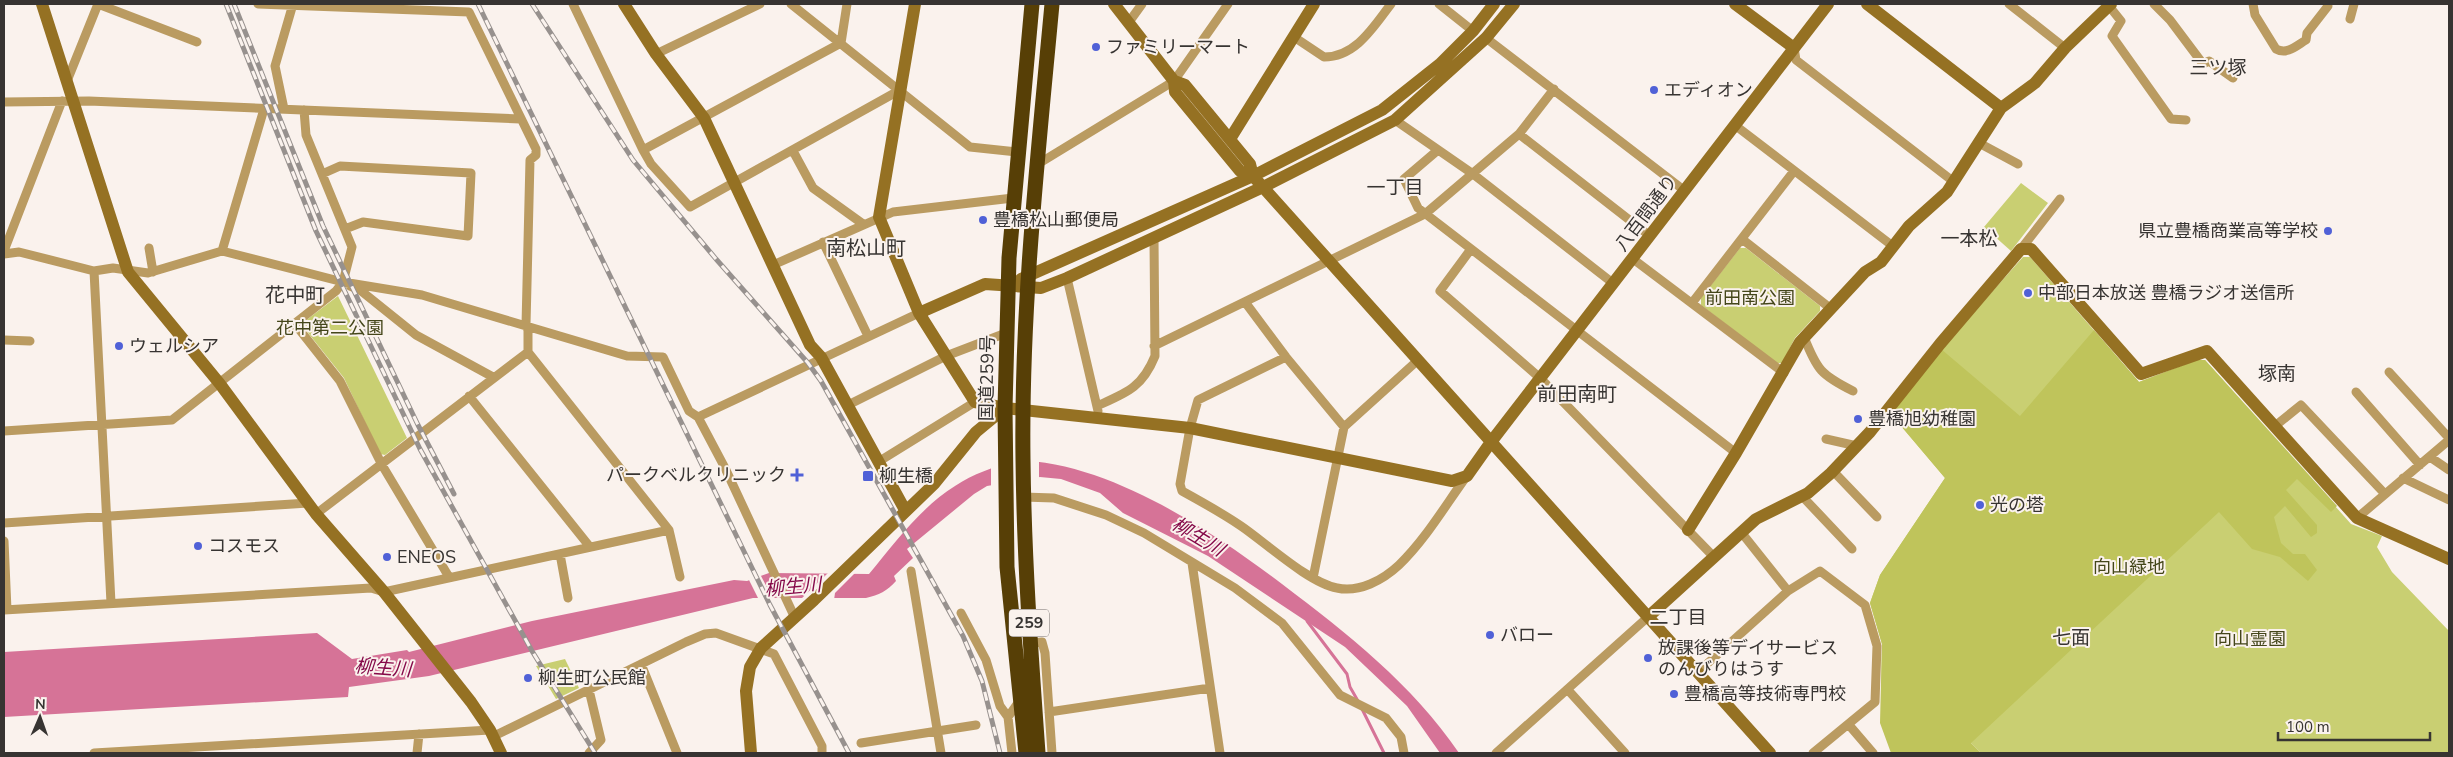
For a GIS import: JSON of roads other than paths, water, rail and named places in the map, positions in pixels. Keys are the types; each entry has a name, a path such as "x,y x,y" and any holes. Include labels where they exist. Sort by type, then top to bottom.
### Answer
{"highway":[{"name":"国道259号","path":"1026,753 1007,567 1005,408 1007,285 1017,152 1032,4"},
{"name":"259","path":"1038,753 1024,550 1023,458 1027,282 1052,4"}],"street":[{"path":"42,4 66,81 67,101 128,272 220,384 316,514 384,592 426,644 492,733 501,753"},
{"path":"66,81 98,4 197,42"},
{"path":"258,4 366,6 469,12 536,149 536,154 530,160 526,325 528,330 528,352 668,530 680,577"},
{"path":"573,4 651,164 690,207 900,90"},
{"path":"624,4 656,54 704,118 810,344 821,357 905,510"},
{"path":"656,54 760,4"},
{"path":"790,4 970,147 1017,152"},
{"path":"841,43 847,4"},
{"path":"916,4 879,217 919,313 975,402"},
{"path":"1114,4 1174,81 1175,92 1240,171 1253,176 1770,753"},
{"path":"1129,22 1142,4"},
{"path":"1038,164 1174,81 1228,4"},
{"path":"1230,139 1314,4"},
{"path":"1294,37 1324,58 1330,57 1356,47 1392,4"},
{"path":"1439,4 1473,31"},
{"path":"698,417 821,357 985,284 1007,285 1027,282 1253,176 1382,110 1440,64 1473,31 1494,4"},
{"path":"1027,282 1041,288 1067,278 1263,187 1396,120 1486,38 1514,4"},
{"path":"1735,4 1794,48 1796,60 1954,182"},
{"name":"八百間通り","path":"1467,476 1490,442 1736,126 1828,4"},
{"path":"1867,4 2001,108"},
{"path":"2009,4 2065,48"},
{"path":"2154,4 2170,20 2203,64 2209,61 2233,78"},
{"path":"2253,4 2255,15 2276,50 2281,52 2287,52 2306,40 2307,33 2328,6"},
{"path":"2350,19 2354,4"},
{"path":"284,109 275,66 293,5"},
{"path":"1688,530 1804,337 1865,272 1882,262 1909,226 1934,205 1954,182 2001,108 2035,83 2065,48 2110,5 2121,21 2109,40 2171,119 2186,120"},
{"path":"1486,38 1685,191"},
{"path":"643,150 841,43"},
{"path":"1174,81 1185,85 1230,139 1250,164 1253,176"},
{"path":"1154,346 1425,214 1519,134 1554,89"},
{"path":"67,101 4,252 19,252 94,271 113,268 128,272 153,272 222,252 343,282 422,295 627,356 663,357 689,411 698,417 725,468 795,618"},
{"path":"4,102 89,101 520,119"},
{"path":"222,252 264,109"},
{"path":"4,432 172,420 336,291 343,282 352,247 306,135 304,110"},
{"path":"1396,120 1473,174 1614,284"},
{"path":"1736,126 1894,247"},
{"path":"1519,134 1650,236"},
{"path":"1978,143 2018,164"},
{"path":"1438,150 1404,180 1418,208 1736,453"},
{"path":"793,151 813,188 864,224"},
{"path":"322,174 340,166 471,173 468,236 363,222 345,229"},
{"path":"1692,304 1794,171"},
{"path":"773,265 893,212 1013,198"},
{"path":"1496,753 1756,519 1802,496 1833,471 1857,446 2060,199"},
{"path":"1098,412 1139,384 1148,373 1155,356 1154,238"},
{"path":"1742,239 1830,308"},
{"path":"823,242 868,336"},
{"path":"149,248 153,272"},
{"path":"2021,248 2031,249 2034,252 2141,374 2207,351 2358,518 2449,559"},
{"path":"1471,249 1440,291 1540,378 1714,557"},
{"path":"1633,259 1784,373"},
{"path":"94,271 111,603"},
{"path":"1067,278 1098,412"},
{"path":"343,282 360,290 416,335 493,377"},
{"path":"1245,302 1286,357 1344,427"},
{"path":"295,324 340,380 382,465 449,577"},
{"path":"848,405 946,356 1006,333"},
{"path":"1804,337 1818,368 1831,380 1853,391"},
{"path":"4,340 30,341"},
{"path":"316,514 528,352"},
{"path":"1286,357 1198,400 1190,428 1180,484 1182,490 1241,526 1321,583 1339,589 1366,586 1383,577 1409,555 1467,476"},
{"path":"1314,578 1344,427 1417,361"},
{"path":"2358,518 2449,439 2388,372"},
{"path":"2356,392 2420,465"},
{"path":"470,396 590,547"},
{"path":"878,462 975,402 1024,410 1098,412 1190,428 1452,480 1467,476"},
{"path":"2275,426 2301,405 2385,494"},
{"path":"751,753 746,691 750,667 761,648 795,618 934,484 976,432 1005,408"},
{"path":"1826,439 1857,446"},
{"path":"2430,457 2449,470"},
{"path":"1833,471 1878,517"},
{"path":"2403,478 2449,500"},
{"path":"1024,495 1054,498 1106,515 1144,533 1236,588 1282,623 1340,695 1386,718 1401,736 1404,753"},
{"path":"1802,496 1852,549"},
{"path":"4,523 308,503"},
{"path":"4,541 6,610 370,588 384,592 668,530"},
{"path":"1741,532 1788,591"},
{"path":"560,554 568,598"},
{"path":"1192,563 1220,753"},
{"path":"911,571 941,753"},
{"path":"1698,672 1788,591 1820,571 1865,605 1877,646 1875,702 1813,753"},
{"path":"961,613 986,660 1000,706 1008,717 1012,753"},
{"path":"94,753 176,751 419,734 492,733 589,690 705,634 727,636 774,654 822,746 822,753"},
{"path":"1030,643 1042,642 1045,653 1052,753"},
{"path":"641,664 677,753"},
{"path":"1049,712 1210,688"},
{"path":"589,690 601,740 589,753"},
{"path":"1568,690 1626,753"},
{"path":"1008,717 1021,698"},
{"path":"861,743 976,725"},
{"path":"1849,725 1873,753"},
{"path":"417,753 419,734"}],"water":[{"name":"柳生川","path":"1015,460 1050,464 1086,472 1122,486 1156,502 1223,542 1307,603 1378,661 1421,705 1459,753 1440,753 1407,706 1345,647 1208,556 1123,513 1100,493 1061,479 1040,477 987,486 974,494 907,549 913,558 894,576 896,581 893,584 883,592 866,598 753,598 429,676 349,687 348,697 4,717 4,652 317,633 352,659 407,650 409,652 532,621 734,580 747,581 769,573 869,574 919,515 931,504 976,474"}],"waterway":[{"path":"1307,621 1347,674 1350,687 1358,701"},
{"path":"1362,709 1384,753"}],"railway":[{"path":"226,4 316,231 420,449 532,651 595,753"},
{"path":"234,4 323,226 418,425 454,494"},
{"path":"478,4 770,605 849,753"},
{"path":"532,4 633,160 716,259 808,363 821,381 963,636 982,681 1000,753"}],"place":[{"name":"ファミリーマート","path":"1096,47"},
{"name":"エディオン","path":"1654,90"},
{"name":"豊橋松山郵便局","path":"983,220"},
{"name":"県立豊橋商業高等学校","path":"2328,231"},
{"name":"中部日本放送 豊橋ラジオ送信所","path":"2028,293"},
{"name":"ウェルシア","path":"119,346"},
{"name":"豊橋旭幼稚園","path":"1858,419"},
{"name":"パークベルクリニック","path":"797,475"},
{"name":"柳生橋","path":"868,476"},
{"name":"光の塔","path":"1980,505"},
{"name":"コスモス","path":"198,546"},
{"name":"ENEOS","path":"387,557"},
{"name":"バロー","path":"1490,635"},
{"name":"放課後等デイサービス のんびりはうす","path":"1648,658"},
{"name":"柳生町公民館","path":"528,678"},
{"name":"豊橋高等技術専門校","path":"1674,694"}],"district":[{"name":"三ツ塚","path":"2218,68"},
{"name":"一丁目","path":"1395,188"},
{"name":"一本松","path":"1969,239"},
{"name":"南松山町","path":"866,248"},
{"name":"花中町","path":"295,295"},
{"name":"塚南","path":"2277,374"},
{"name":"前田南町","path":"1577,394"},
{"name":"二丁目","path":"1678,618"},
{"name":"七面","path":"2071,638"}],"park label":[{"name":"前田南公園","path":"1750,298"},
{"name":"花中第二公園","path":"330,328"},
{"name":"向山緑地","path":"2129,567"},
{"name":"向山霊園","path":"2250,639"}]}
